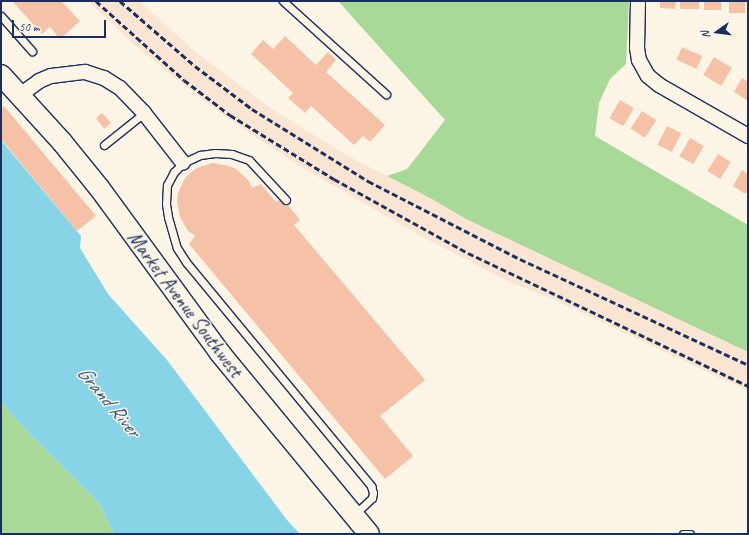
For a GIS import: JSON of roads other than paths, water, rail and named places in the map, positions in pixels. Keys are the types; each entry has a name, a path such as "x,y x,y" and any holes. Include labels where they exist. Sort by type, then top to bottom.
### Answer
{"main road":[{"name":"Market Avenue Southwest","path":"1,76 20,95 100,189 220,353 369,534"}],"street":[{"path":"638,1 637,48 639,60 644,71 659,85 748,136"},
{"path":"20,95 39,80 51,76 84,72 104,78 120,88 144,113 183,163"}],"lane":[{"path":"283,1 386,94"},
{"path":"1,16 32,51"},
{"path":"104,145 144,113"},
{"path":"286,200 249,160 232,154 200,155 183,163 174,172 168,185 168,217 177,248 194,274 371,486 373,492 372,498 353,515"},
{"path":"683,534 690,534"}],"water":[{"name":"Grand River","path":"1,140 81,236 80,248 108,294 167,360 287,520 300,534 114,534 99,503 26,430 1,402"}],"railway":[{"path":"96,1 184,80 230,115 334,179 468,253 748,386"},
{"path":"120,1 195,66 252,109 368,181 520,259 748,365"}]}
